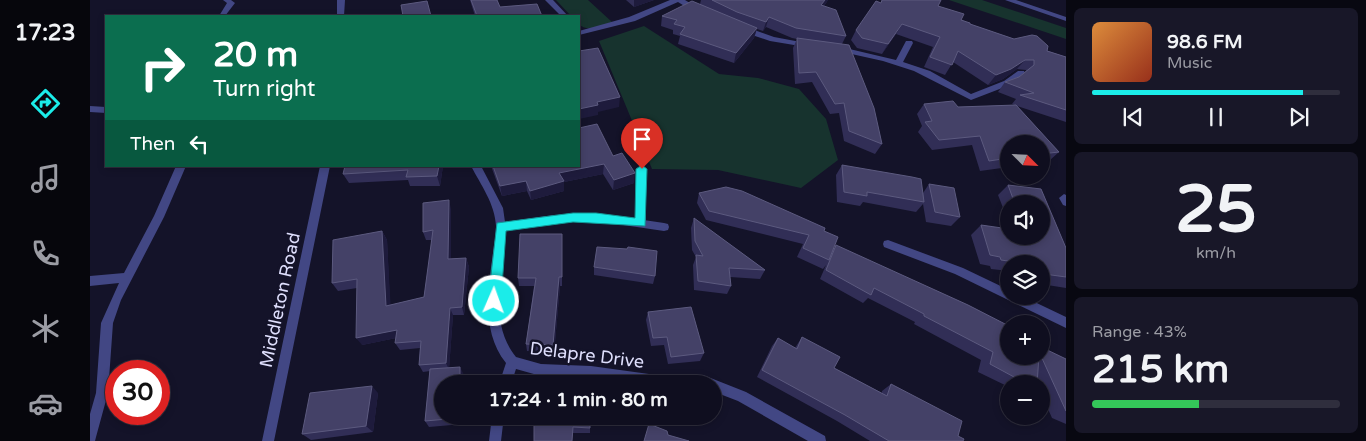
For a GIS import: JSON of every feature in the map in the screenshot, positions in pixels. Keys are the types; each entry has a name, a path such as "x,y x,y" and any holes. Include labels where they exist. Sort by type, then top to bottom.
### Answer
{"street":[{"path":"223,15 231,3 227,0"},
{"path":"341,0 341,15"},
{"path":"549,0 564,15"},
{"path":"580,33 632,18 678,0 707,15"},
{"path":"1009,0 1066,19"},
{"path":"736,27 773,39 812,46"},
{"path":"899,62 909,42"},
{"path":"834,49 899,62 929,74 955,91 971,97 1007,83 1021,73"},
{"path":"90,109 105,110"},
{"path":"90,437 102,393 107,323 127,277 159,217 181,167"},
{"name":"Middleton Road","path":"268,441 324,167"},
{"name":"Delapre Drive","path":"477,167 492,194 501,227 494,286 494,316 498,340 512,362 541,370 591,372 649,380 703,381 742,396 820,441"},
{"path":"641,223 642,169"},
{"path":"501,227 573,218 596,218 664,227"},
{"path":"888,244 959,270 1000,291"},
{"path":"90,281 127,277"},
{"path":"1028,305 1066,323"},
{"path":"508,375 512,362"},
{"path":"496,441 497,425"}],"green space":[{"path":"556,0 588,0 612,22 586,28 580,25 580,15 570,15"},
{"path":"949,0 982,0 1066,28 1066,39"},
{"path":"644,26 719,74 758,78 799,89 826,119 838,160 801,188 718,170 652,169 599,41"}],"building":[{"path":"471,0 497,0 500,7 537,4 542,15 477,15"},
{"path":"712,0 825,0 821,5 836,10 846,36 796,28 769,17 766,22 737,12"},
{"path":"882,0 941,0 938,6 964,14 961,20 970,24 1014,39 1032,35 1037,36 1048,46 1047,51 1066,57 1066,110 1020,95 1034,93 1005,82 1019,77 1034,65 1034,60 1025,60 1011,69 996,75 958,51 952,65 930,57 940,37 902,24 888,44 862,38 856,30 876,1 881,3"},
{"path":"427,1 431,15 403,15 401,5"},
{"path":"692,1 757,28 736,53 680,34 685,27 674,24 677,20 662,16"},
{"path":"797,38 849,45 874,108 882,144 849,131 844,103 835,104 816,72 799,73"},
{"path":"598,48 620,97 597,102 598,105 580,109 580,51"},
{"path":"953,101 958,107 1016,105 1043,135 1000,135 1000,159 989,161 980,136 939,140 925,122 932,121 924,104"},
{"path":"597,124 613,156 622,153 635,173 614,180 604,164 559,173 564,181 530,191 526,181 500,186 493,167 580,167 580,128"},
{"path":"1050,142 1059,152 1050,153"},
{"path":"842,165 921,179 924,202 867,192 867,196 844,192"},
{"path":"345,167 439,167 437,176 406,177 408,170 343,174"},
{"path":"929,184 954,188 960,217 935,212"},
{"path":"1008,185 1041,189 1044,195 1012,195"},
{"path":"726,187 742,191 825,228 824,231 838,237 829,260 803,248 809,235 709,211 699,193"},
{"path":"449,200 448,259 466,258 462,307 450,308 446,363 419,365 421,341 395,343 397,330 356,338 357,279 332,283 333,240 382,231 386,306 424,297 433,230 423,232 423,203"},
{"path":"1050,210 1066,248 1066,277 1050,275 1050,255 1000,255 1000,257 990,255 981,225 1000,228 1000,245 1050,245"},
{"path":"694,218 765,270 729,268 731,286 698,281 696,255 703,256 695,241"},
{"path":"520,234 562,234 562,277 559,277 553,345 526,344 536,278 518,278"},
{"path":"836,245 968,305 1000,321 1000,365 1038,365 1038,375 1010,375 990,364 993,352 874,288 871,295 826,270"},
{"path":"597,247 627,249 628,247 657,251 655,276 594,267"},
{"path":"691,307 704,353 671,357 667,337 653,338 648,312"},
{"path":"802,337 840,357 834,368 887,396 891,384 962,421 958,436 964,439 963,441 889,441 762,370 778,338 797,349"},
{"path":"1050,351 1066,359 1066,411 1050,375 1045,365 1050,365"},
{"path":"460,367 460,375 434,375 434,420 425,421 430,369"},
{"path":"372,386 366,426 302,434 310,393"},
{"path":"534,425 590,425 590,428 573,427 572,441 534,441"},
{"path":"649,425 652,425 667,431 668,435 689,441 644,441"}],"route":[{"path":"494,301 501,227 573,218 596,218 641,223 642,169"}]}
